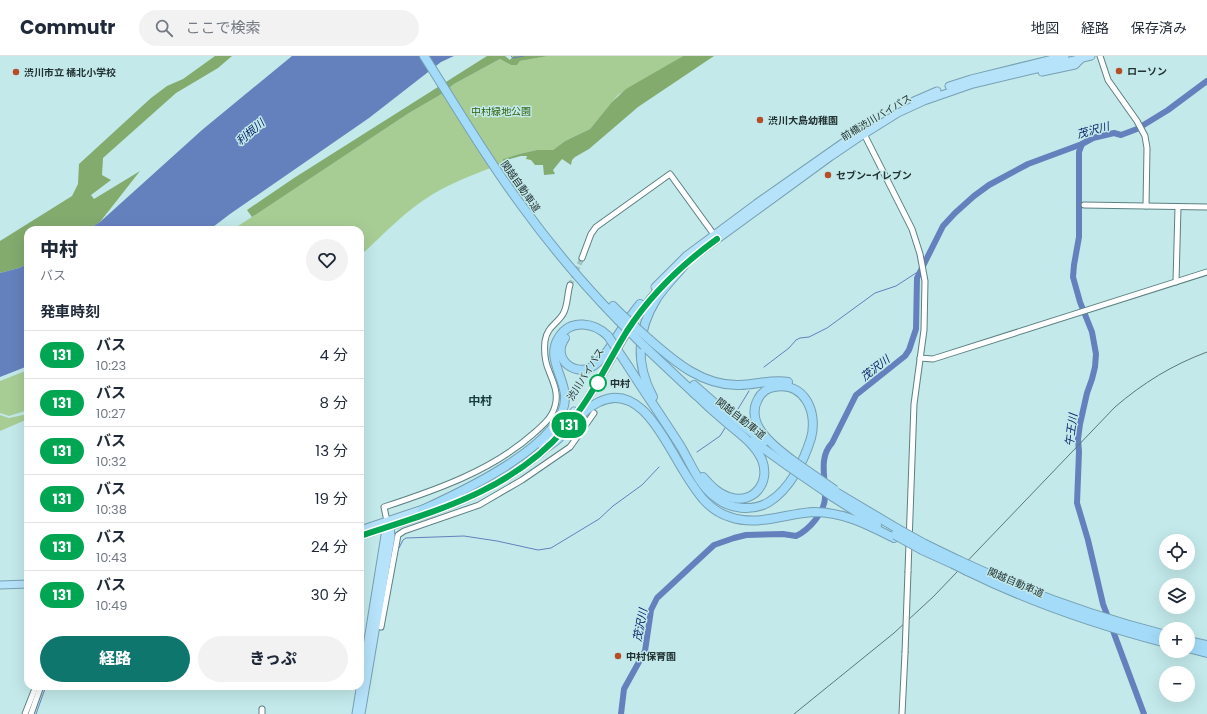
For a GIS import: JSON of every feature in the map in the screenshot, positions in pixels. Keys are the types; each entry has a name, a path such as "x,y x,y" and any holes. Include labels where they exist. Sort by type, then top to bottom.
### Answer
{"highway":[{"name":"関越自動車道","path":"424,56 550,243 575,273 682,376 790,463"},
{"name":"関越自動車道","path":"430,56 502,173 553,239 621,317"},
{"name":"前橋渋川バイパス","path":"716,237 893,111 930,93 971,79 1065,56"},
{"name":"前橋渋川バイパス","path":"864,132 898,113 924,101 973,84 1090,56"},
{"name":"渋川バイパス","path":"364,529 388,525 454,505 485,491 509,477 547,447 564,430 582,406 627,332 657,291 716,237"},
{"name":"渋川バイパス","path":"364,534 422,510 461,497 512,470 541,446 560,428 578,405 640,304 676,264 716,237"},
{"path":"670,430 646,382 641,365 641,347 649,312 662,291 687,262"},
{"path":"607,338 588,329 579,329 571,332 564,339 561,345 560,350 563,360 568,366 578,370 587,369 596,364 604,356 640,304"},
{"path":"422,510 466,490 511,462 530,449 553,428 561,416 565,400 564,388 556,367 554,355 556,343 562,332 572,326 584,324 595,326 607,338 670,430 704,486 721,502 734,507 748,508 760,506 772,500 792,479 806,452 813,428 813,415 808,403 801,394 792,388 781,386 769,389 760,396 755,406 755,418 760,429 790,463"},
{"name":"関越自動車道","path":"647,343 693,392 740,431 896,534 953,562 1099,620 1159,640"},
{"path":"647,343 684,368 712,381 730,385 782,381 796,385 807,393 814,403 816,410 818,424 816,438 804,468 787,493 776,503 763,510 749,513 725,509 706,495 679,463"},
{"path":"626,366 653,413 661,434"},
{"path":"687,458 710,485 717,491 729,497 742,499 754,495 764,481 764,468 757,450 693,392"},
{"path":"547,447 562,436 593,405 609,398 627,400 638,405 652,420 703,499 716,510 730,517 754,521 820,512 836,514 854,519 896,534"},
{"name":"関越自動車道","path":"834,493 862,509 896,534"},
{"path":"361,714 384,599 391,537 388,525"},
{"path":"364,659 371,610 388,525"},
{"path":"0,585 24,584"},
{"path":"0,590 24,588"},
{"name":"関越自動車道","path":"1123,627 1159,634"},
{"path":"1195,642 1207,645"},
{"path":"1195,650 1207,653"},
{"path":"356,714 359,690"}],"street":[{"path":"1100,56 1108,80 1137,120 1145,136 1147,148 1146,206"},
{"path":"864,132 913,232 920,254 925,281 926,312 914,404 902,714"},
{"path":"582,258 591,234 596,228 670,174 716,237"},
{"path":"1084,205 1207,207"},
{"path":"1176,282 1178,207"},
{"path":"920,358 933,359 1207,272"},
{"path":"388,525 384,507 430,492 454,482 503,457 523,443 540,428 550,416 555,407 556,389 546,361 546,334 550,327 564,313 570,285"},
{"path":"381,627 384,599 397,538 400,534 479,505 516,484 570,447 594,413"},
{"path":"25,714 34,690"},
{"path":"32,714 40,690"}],"green space":[{"path":"215,56 232,56 218,68 176,93 103,158 102,175 111,180 91,195 94,199 140,171 100,222 94,226 24,226 72,196 78,184 79,164 151,98 167,86 183,79"},
{"path":"487,56 505,56 510,60 513,56 548,56 520,61 517,65 511,65 500,59 454,84 440,95 409,113 252,217 247,210 294,178"},
{"name":"中村緑地公園","path":"548,56 683,56 618,95 590,129 565,141 553,150 537,150 503,159 504,163 458,181 423,200 404,215 364,252 364,226 238,226 409,113 440,95 454,84 500,59 511,65 517,65 520,61"},
{"path":"683,56 714,56 638,107 589,149 575,157 572,160 571,165 562,159 553,170 555,174 544,175 543,165 535,165 531,160 526,159 527,156 521,156 503,161 503,159 537,150 553,150 565,141 590,129 612,102 626,89"},
{"path":"24,226 24,266 0,273 0,241"},
{"path":"24,372 24,411 9,416 0,413 0,381"},
{"path":"0,415 9,418 24,415 24,421 0,431"}],"water":[{"name":"利根川","path":"292,56 454,56 441,62 369,118 214,226 94,226 100,222 202,130"},
{"path":"24,266 24,368 0,377 0,273"}],"waterway":[{"path":"511,56 513,58 524,56"},
{"name":"茂沢川","path":"621,714 624,689 645,651 651,610 657,598 714,545 746,535 783,534 796,536 811,525 815,520 822,509 825,497 825,455 856,395 905,356 909,350 916,329 917,278 943,226 955,213 989,185 1028,164 1082,144 1093,138 1114,133 1121,135 1137,129 1168,110 1207,81"},
{"name":"午王川","path":"1082,144 1079,152 1079,237 1073,277 1080,302 1092,332 1096,354 1095,367 1087,393 1078,439 1079,452 1077,503 1088,540 1103,604 1144,714"},
{"path":"764,367 789,348 796,340 809,337 827,328 875,293 896,286 920,272"},
{"path":"738,409 749,391"},
{"path":"697,452 720,436 725,428"},
{"path":"399,548 403,540 406,538 464,536 497,541 538,550 551,548 599,519 613,506 642,485 659,467"},
{"path":"36,714 45,690"}],"tunnel":[{"path":"570,285 582,258"}],"railway":[{"path":"794,714 894,633 933,597 1115,407 1158,375 1207,352"}],"bus line":[{"name":"131","path":"364,535 454,505 485,491 509,477 533,459 553,442 573,419 591,394 627,332 657,291 696,254 717,239"}],"place":[{"name":"ローソン","path":"1119,71"},
{"name":"渋川市立 橘北小学校","path":"16,72"},
{"name":"渋川大島幼稚園","path":"760,120"},
{"name":"セブン-イレブン","path":"828,175"},
{"name":"中村","path":"598,383"},
{"name":"中村保育園","path":"618,656"}],"district":[{"name":"中村","path":"480,401"}]}
